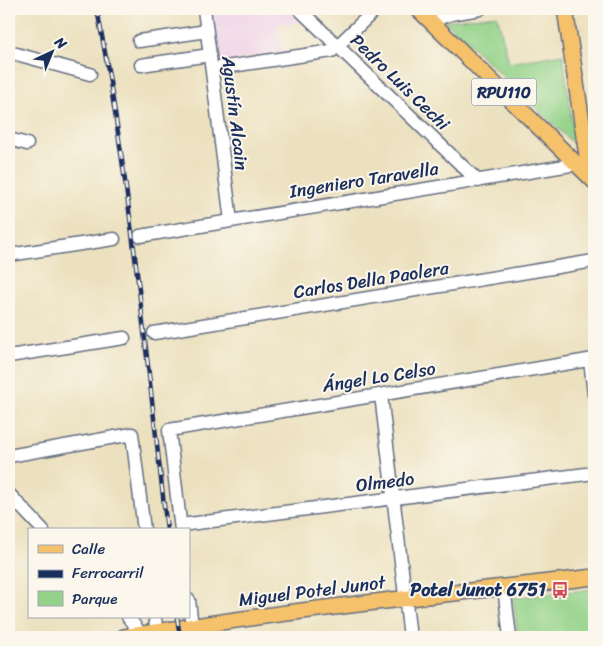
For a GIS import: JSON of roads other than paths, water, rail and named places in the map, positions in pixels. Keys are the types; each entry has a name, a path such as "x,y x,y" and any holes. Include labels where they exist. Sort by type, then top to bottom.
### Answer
{"main road":[{"name":"RPU110","path":"418,9 589,169"},
{"path":"565,9 589,169"},
{"name":"Miguel Potel Junot","path":"124,637 156,629 192,632 405,598 594,577"}],"street":[{"name":"Agustín Alcain","path":"204,9 231,221"},
{"name":"Pedro Luis Cechi","path":"299,9 478,181"},
{"path":"212,69 326,52 338,47 376,9"},
{"path":"431,21 451,14 480,9"},
{"path":"139,41 207,31"},
{"path":"9,52 90,74"},
{"path":"140,65 210,55"},
{"path":"9,138 28,144"},
{"name":"Ingeniero Taravella","path":"140,236 478,181 589,169"},
{"path":"9,256 114,238"},
{"name":"Carlos Della Paolera","path":"154,333 594,261"},
{"path":"9,356 124,338"},
{"path":"592,360 594,395"},
{"name":"Ángel Lo Celso","path":"181,528 169,430 592,360"},
{"path":"381,394 410,637"},
{"path":"9,456 132,434 144,528"},
{"name":"Olmedo","path":"181,528 594,473"},
{"path":"9,494 41,528"},
{"path":"504,587 510,637"},
{"path":"190,611 192,632"},
{"path":"129,618 141,634"}],"railway":[{"path":"97,9 109,74 128,204 167,528"},
{"path":"177,618 180,637"}],"place":[{"name":"Potel Junot 6751","path":"560,590"}]}
